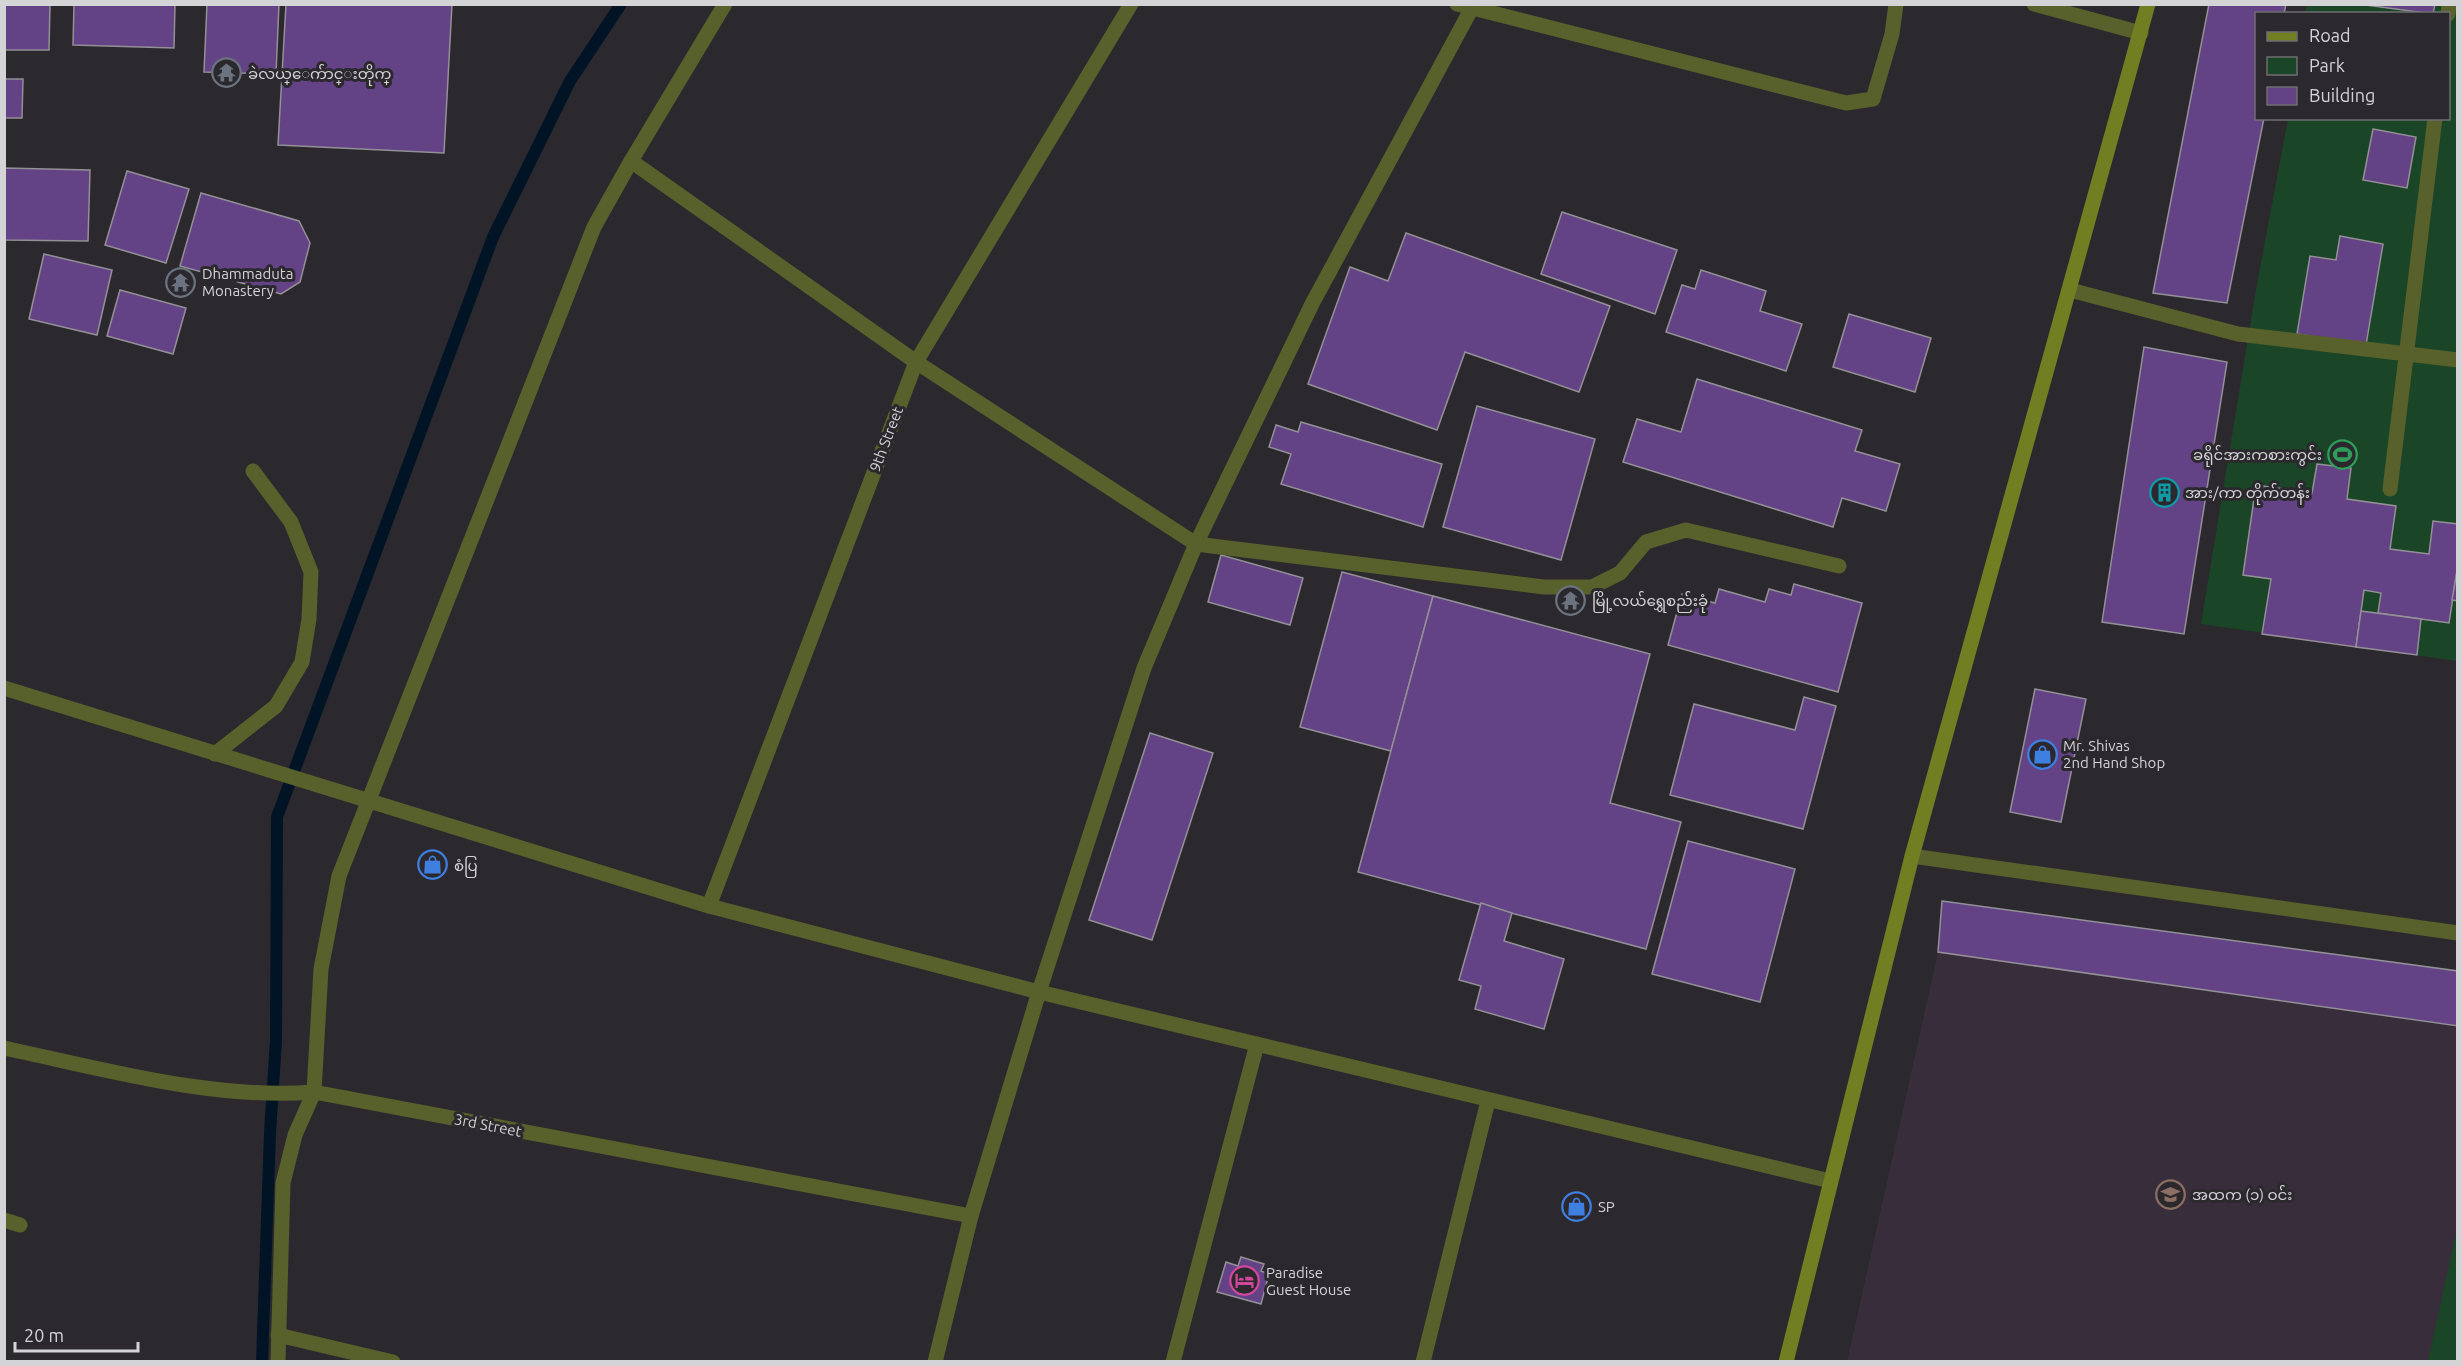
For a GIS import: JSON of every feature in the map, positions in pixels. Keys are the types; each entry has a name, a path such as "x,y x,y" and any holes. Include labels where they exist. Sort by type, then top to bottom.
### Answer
{"street":[{"path":"278,1362 283,1183 295,1135 314,1092 321,969 339,876 594,227 725,4"},
{"name":"9th Street","path":"709,906 916,362 1131,4"},
{"path":"1457,4 1846,103 1873,99 1892,34 1896,4"},
{"path":"2034,4 2141,33"},
{"path":"1786,1362 1912,856 2148,4"},
{"path":"935,1362 971,1216 1039,992 1144,668 1196,544 1312,304 1474,7"},
{"path":"2390,489 2435,120"},
{"path":"631,161 916,362 1196,544 1544,587 1593,587 1620,573 1646,542 1686,530 1839,566"},
{"path":"2070,290 2238,334 2457,360"},
{"path":"215,754 276,706 302,662 309,619 311,572 291,522 254,471"},
{"path":"4,688 709,906 1039,992 1830,1181"},
{"path":"1912,856 2457,933"},
{"path":"1173,1362 1257,1044"},
{"name":"3rd Street","path":"4,1048 164,1082 253,1091 314,1092 971,1216"},
{"path":"1422,1362 1488,1101"},
{"path":"4,1220 20,1225"},
{"path":"278,1335 393,1362"}],"shaded area":[{"name":"အထက (၁) ဝင်း","path":"1938,952 2457,1027 2457,1361 1847,1362"}],"green space":[{"name":"ခရိုင်အားကစားကွင်း","path":"2307,5 2457,5 2457,661 2201,624 2257,284 2288,120 2450,120 2450,12 2305,12"},
{"path":"2457,1229 2457,1361 2428,1361"}],"building":[{"path":"4,4 50,4 49,50 4,50"},
{"path":"74,4 175,4 174,48 73,45"},
{"path":"207,4 279,4 276,74 204,72"},
{"path":"286,4 452,4 444,153 278,145"},
{"path":"2209,4 2286,4 2284,12 2255,12 2255,120 2264,120 2227,303 2153,293"},
{"path":"2358,4 2435,4 2433,12"},
{"path":"4,79 23,79 22,118 4,118"},
{"path":"2373,129 2416,137 2407,188 2363,180"},
{"path":"4,168 90,170 88,241 4,240"},
{"path":"127,171 189,189 166,263 105,245"},
{"path":"201,193 299,221 310,243 300,282 281,294 180,266"},
{"path":"1562,212 1677,250 1655,314 1541,274"},
{"path":"1406,233 1610,306 1579,392 1465,352 1437,430 1308,384 1350,267 1388,281"},
{"path":"2340,236 2383,244 2366,345 2297,334 2310,256 2336,260"},
{"path":"44,254 112,270 97,335 29,319"},
{"path":"1701,270 1766,291 1760,311 1802,324 1786,371 1666,332 1682,285 1695,289"},
{"path":"120,290 186,308 173,354 107,336"},
{"path":"1849,314 1931,338 1915,392 1833,367"},
{"name":"အား/ကာ တိုက်တန်း","path":"2144,347 2227,362 2184,634 2102,622"},
{"path":"1697,379 1862,430 1855,451 1900,464 1886,511 1842,498 1833,527 1623,462 1637,419 1681,432"},
{"path":"1477,406 1595,439 1561,560 1443,527"},
{"path":"1301,422 1442,464 1423,527 1281,484 1291,454 1269,447 1276,425 1298,432"},
{"path":"2317,464 2351,468 2347,499 2396,506 2390,549 2429,554 2433,521 2458,524 2458,565 2449,623 2378,613 2381,593 2364,590 2356,647 2262,634 2271,579 2243,575 2256,485 2312,493"},
{"path":"1221,555 1303,578 1290,625 1208,602"},
{"path":"2458,565 2458,601 2452,600"},
{"path":"1342,572 1433,596 1391,751 1300,727"},
{"path":"1794,584 1862,603 1838,692 1668,645 1682,594 1715,603 1719,589 1765,602 1769,589 1791,595"},
{"path":"1433,596 1650,654 1610,803 1681,822 1646,949 1358,872"},
{"path":"2361,611 2421,619 2417,655 2356,647"},
{"path":"2035,689 2086,699 2061,822 2010,812"},
{"path":"1804,697 1836,706 1803,829 1670,795 1694,704 1795,730"},
{"path":"1150,733 1213,753 1152,940 1089,920"},
{"path":"1688,841 1795,869 1760,1002 1652,974"},
{"path":"1942,901 2458,971 2458,1026 1938,952"},
{"path":"1481,903 1512,913 1504,941 1564,959 1544,1029 1475,1009 1481,986 1459,980"},
{"path":"1241,1257 1264,1264 1261,1271 1269,1274 1261,1304 1217,1292 1226,1262 1238,1266"}],"waterway":[{"path":"262,1362 270,1133 276,1041 277,817 493,237 570,81 621,4"}],"place":[{"name":"ခဲလယ္ေက်ာင္းတိုက္","path":"227,73"},
{"name":"Dhammaduta Monastery","path":"181,282"},
{"name":"ခရိုင်အားကစားကွင်း","path":"2343,454"},
{"name":"အား/ကာ တိုက်တန်း","path":"2164,492"},
{"name":"မြို့လယ်ရွှေစည်းခုံ","path":"1571,600"},
{"name":"Mr. Shivas 2nd Hand Shop","path":"2042,754"},
{"name":"စံပြ","path":"433,865"},
{"name":"အထက (၁) ဝင်း","path":"2171,1194"},
{"name":"SP","path":"1577,1206"},
{"name":"Paradise Guest House","path":"1245,1281"}]}
